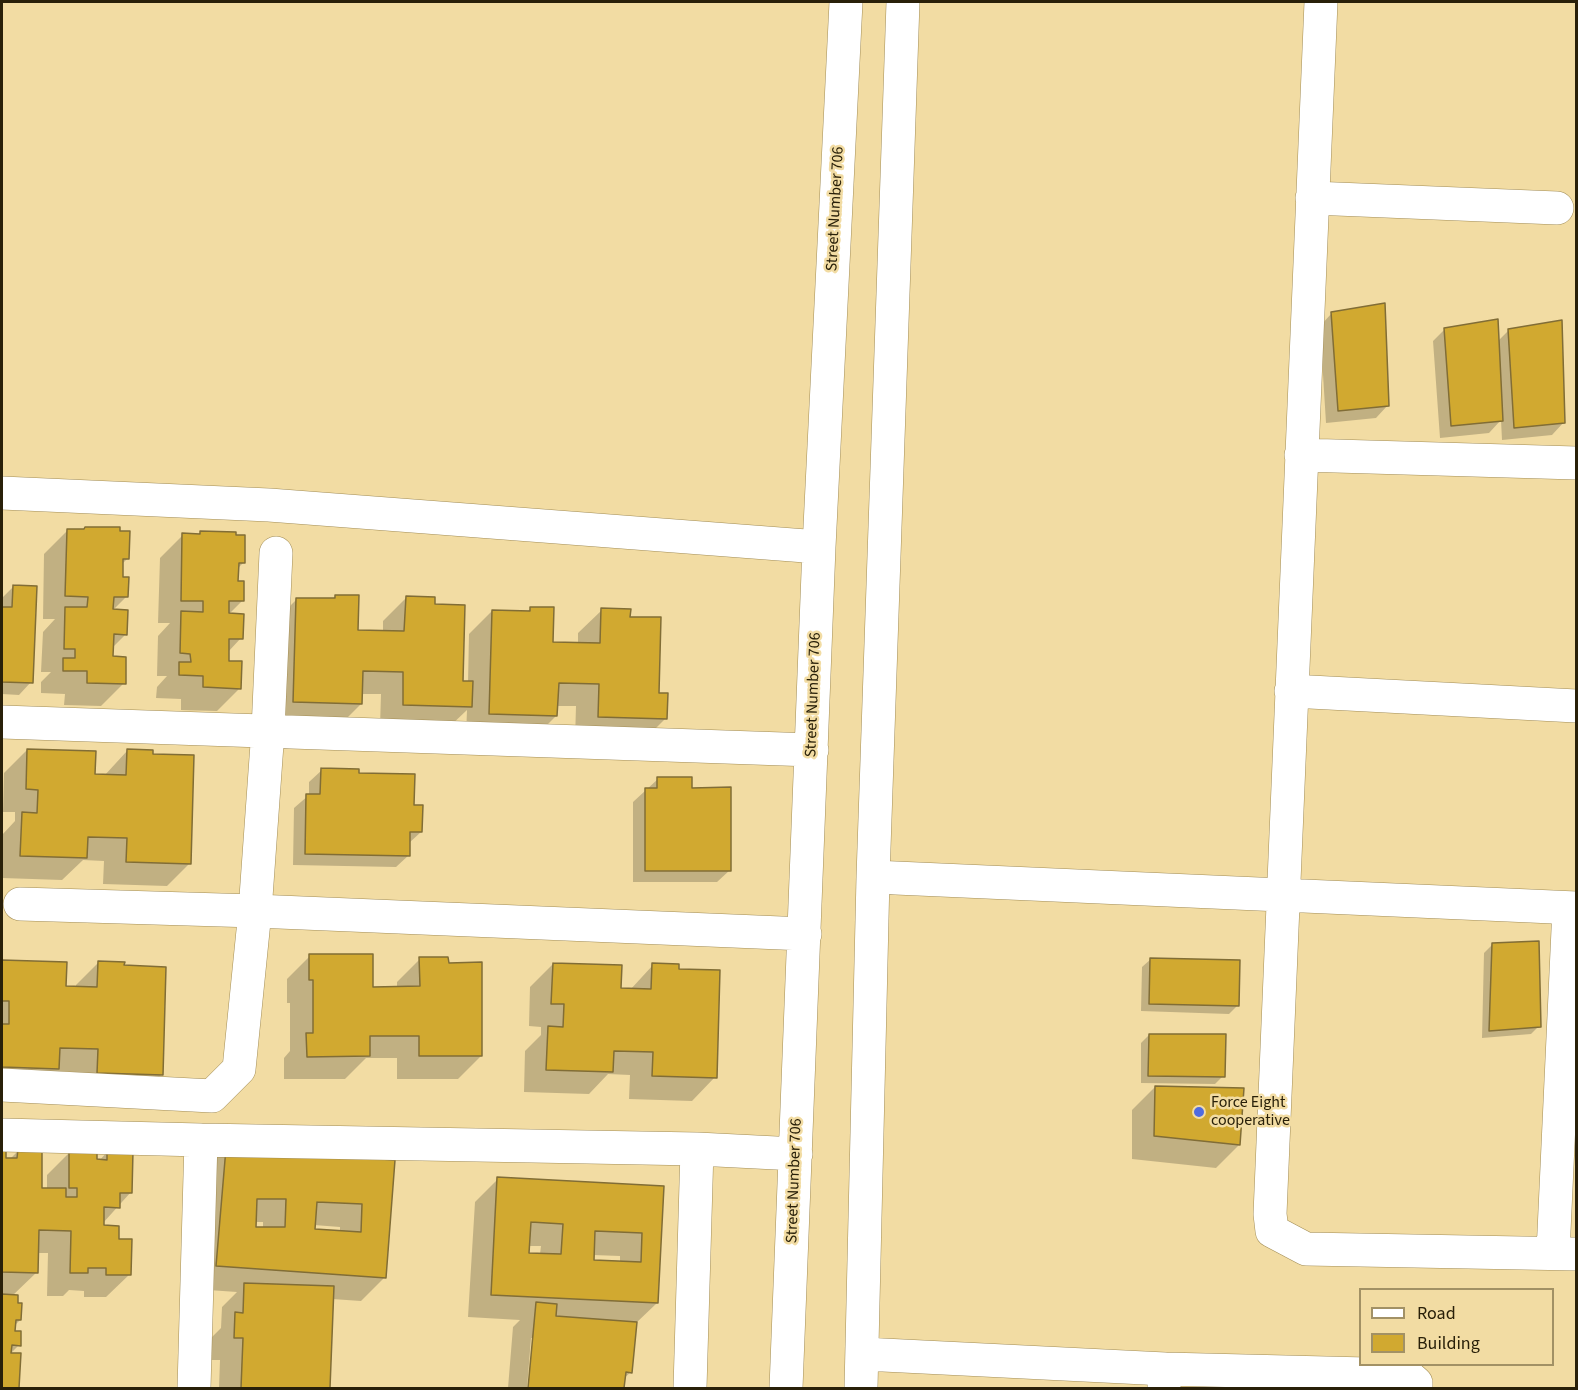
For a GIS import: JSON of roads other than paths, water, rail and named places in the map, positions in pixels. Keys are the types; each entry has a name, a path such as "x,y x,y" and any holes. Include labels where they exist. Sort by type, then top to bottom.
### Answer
{"street":[{"name":"Street Number 706","path":"786,1389 819,547 846,2"},
{"path":"861,1389 873,877 903,2"},
{"path":"873,877 1283,896 1573,908 1565,1254 1306,1249 1272,1231 1270,1214 1283,896 1292,691 1301,455 1321,2"},
{"path":"1312,198 1557,208"},
{"path":"1301,455 1576,463"},
{"path":"2,493 269,505 819,547"},
{"path":"2,1084 212,1096 238,1069 255,911 268,730 276,554"},
{"path":"1292,691 1576,706"},
{"path":"2,722 812,750"},
{"path":"20,904 255,911 805,934"},
{"path":"2,1135 697,1149 796,1154"},
{"path":"194,1389 201,1140"},
{"path":"690,1389 697,1149"},
{"path":"863,1354 1165,1379 1277,1380 1407,1375 1416,1383 1416,1389"}],"place":[{"name":"Force Eight cooperative","path":"1199,1112"}]}
